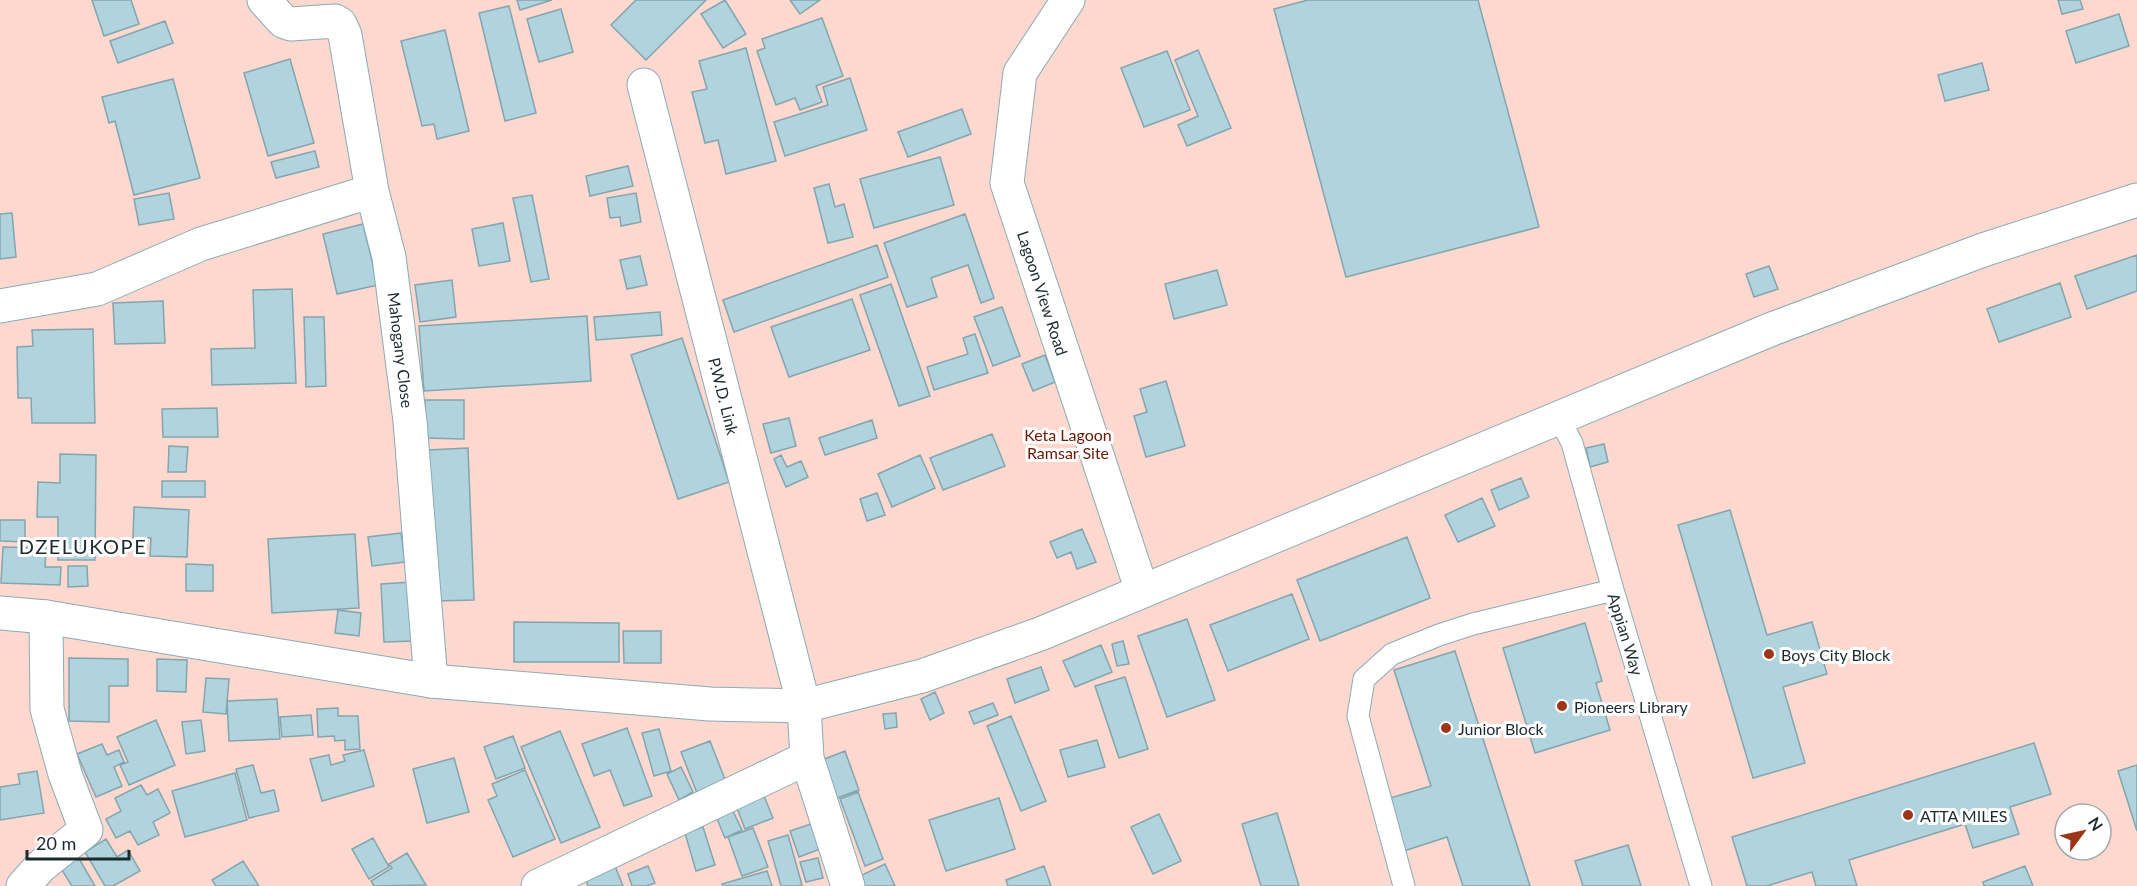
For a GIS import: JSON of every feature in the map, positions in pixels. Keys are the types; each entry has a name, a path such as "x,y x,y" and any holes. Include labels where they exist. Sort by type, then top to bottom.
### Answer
{"street":[{"name":"Mahogany Close","path":"264,0 283,21 291,24 335,21 340,24 345,35 372,191 389,257 410,421 431,681"},
{"name":"Lagoon View Road","path":"1068,0 1020,73 1007,183 1142,591"},
{"name":"P.W.D. Link","path":"644,85 804,706 807,758 848,886"},
{"path":"0,306 97,289 201,244 372,191"},
{"path":"0,613 46,617 431,681 710,704 804,706 922,676 1040,634 1772,330 1983,250 2137,200"},
{"path":"23,886 41,866 86,830 65,774 47,709 46,617"},
{"path":"538,886 807,758"}],"lane":[{"name":"Appian Way","path":"1559,418 1572,443 1701,886"},
{"path":"1404,886 1358,716 1364,679 1392,654 1439,635 1473,624 1613,590"}],"green space":[{"name":"Keta Lagoon Ramsar Site","path":"0,0 2137,0 2137,886 0,886"}],"building":[{"path":"92,0 131,0 139,24 104,36"},
{"path":"517,0 552,0 520,10"},
{"path":"636,0 706,0 646,60 611,25"},
{"path":"725,0 746,34 723,48 701,14"},
{"path":"790,0 820,0 800,14"},
{"path":"1308,0 1478,0 1539,227 1346,277 1274,9"},
{"path":"2058,0 2080,0 2083,9 2062,14"},
{"path":"509,6 536,113 505,121 479,13"},
{"path":"561,9 573,52 539,62 527,19"},
{"path":"2119,14 2129,46 2076,63 2066,31"},
{"path":"822,18 843,76 816,86 822,102 800,110 795,98 776,105 757,51 765,48 762,39"},
{"path":"165,21 173,43 118,63 110,41"},
{"path":"445,30 469,131 437,139 434,124 422,126 401,41"},
{"path":"746,48 776,161 726,174 718,140 705,143 692,92 707,89 699,61"},
{"path":"1198,50 1231,128 1187,146 1178,125 1198,116 1175,60"},
{"path":"1167,51 1190,110 1144,127 1121,68"},
{"path":"290,59 314,143 268,156 244,73"},
{"path":"1982,63 1989,90 1945,101 1938,75"},
{"path":"850,78 867,130 785,156 774,122 828,105 823,87"},
{"path":"173,79 200,178 134,195 115,121 109,123 102,97"},
{"path":"962,109 971,134 908,157 898,132"},
{"path":"315,151 319,167 276,178 271,162"},
{"path":"940,157 954,205 874,228 860,179"},
{"path":"628,166 633,186 590,196 586,176"},
{"path":"829,184 835,207 844,204 853,237 828,243 814,188"},
{"path":"169,193 174,219 139,225 134,199"},
{"path":"636,193 641,222 621,226 620,217 610,218 607,198"},
{"path":"532,195 549,279 531,282 513,198"},
{"path":"12,213 16,257 0,259 0,214"},
{"path":"965,214 994,298 981,303 968,265 931,278 937,297 907,307 884,243"},
{"path":"503,223 510,261 479,266 472,229"},
{"path":"363,224 378,285 337,294 323,234"},
{"path":"877,245 888,277 734,332 723,300"},
{"path":"2137,255 2137,291 2087,309 2075,276"},
{"path":"640,256 647,285 627,289 620,260"},
{"path":"1769,266 1778,289 1754,297 1746,274"},
{"path":"1217,270 1227,305 1174,319 1165,284"},
{"path":"452,280 456,317 420,322 415,285"},
{"path":"2060,283 2071,317 1999,342 1987,309"},
{"path":"891,284 930,396 899,406 860,295"},
{"path":"292,289 296,383 212,385 211,349 255,348 253,290"},
{"path":"852,299 870,350 789,377 771,327"},
{"path":"163,301 165,343 115,344 113,303"},
{"path":"1002,307 1020,356 993,366 974,317"},
{"path":"660,312 662,335 596,340 594,317"},
{"path":"587,316 591,381 424,391 419,326"},
{"path":"304,317 324,317 326,386 306,387"},
{"path":"93,329 95,423 32,423 31,398 18,398 17,347 33,346 32,330"},
{"path":"975,334 988,373 934,390 927,367 968,354 963,338"},
{"path":"682,338 729,482 678,499 631,355"},
{"path":"1045,355 1055,382 1033,391 1022,364"},
{"path":"1166,381 1185,446 1146,457 1134,416 1147,412 1140,389"},
{"path":"425,400 464,400 464,439 424,438"},
{"path":"217,408 218,437 163,437 162,409"},
{"path":"789,418 796,446 771,453 763,424"},
{"path":"872,420 877,438 825,455 819,438"},
{"path":"992,434 1005,466 943,490 930,458"},
{"path":"1604,444 1608,462 1590,467 1586,448"},
{"path":"169,446 188,447 186,472 168,472"},
{"path":"468,448 474,600 434,601 428,450"},
{"path":"60,454 96,455 95,560 58,560 58,517 37,517 38,482 60,483"},
{"path":"781,455 787,467 801,461 808,477 786,487 774,459"},
{"path":"920,455 935,488 892,507 878,474"},
{"path":"1521,478 1529,497 1499,510 1491,490"},
{"path":"162,481 205,481 205,497 162,497"},
{"path":"877,493 885,515 867,521 860,499"},
{"path":"1482,498 1495,526 1458,542 1445,515"},
{"path":"134,507 189,510 187,557 150,556 151,538 133,538"},
{"name":"Boys City Block","path":"1730,510 1767,635 1812,622 1827,674 1783,687 1805,763 1753,778 1678,525"},
{"path":"0,520 25,520 25,542 0,541"},
{"path":"1082,529 1096,562 1077,569 1071,552 1057,558 1050,542"},
{"path":"401,533 405,562 372,566 368,537"},
{"path":"355,534 359,608 272,613 268,539"},
{"path":"1407,537 1430,598 1320,641 1297,580"},
{"path":"3,547 46,548 45,567 61,567 60,585 1,583"},
{"path":"186,564 213,565 213,591 186,591"},
{"path":"68,566 87,566 88,586 68,587"},
{"path":"412,582 415,641 384,642 381,584"},
{"path":"1292,594 1309,639 1228,671 1210,625"},
{"path":"338,610 361,613 359,636 335,633"},
{"path":"1187,619 1215,700 1167,717 1138,636"},
{"path":"514,622 619,623 619,662 514,662"},
{"name":"Pioneers Library","path":"1585,623 1602,681 1596,683 1610,730 1535,753 1503,648"},
{"path":"623,631 661,631 661,663 624,663"},
{"path":"1123,641 1129,664 1117,666 1112,644"},
{"path":"1101,645 1112,672 1075,687 1063,661"},
{"name":"Junior Block","path":"1455,651 1530,886 1463,886 1447,837 1404,851 1387,799 1431,786 1394,670"},
{"path":"69,658 128,659 128,686 109,686 109,722 69,721"},
{"path":"157,659 187,660 186,692 157,691"},
{"path":"1041,667 1049,690 1015,703 1007,679"},
{"path":"1125,677 1148,749 1119,758 1095,686"},
{"path":"206,678 229,679 226,714 203,712"},
{"path":"935,692 944,713 930,720 921,699"},
{"path":"277,699 280,739 229,741 227,701"},
{"path":"993,703 998,715 974,724 969,712"},
{"path":"338,708 338,716 358,716 360,749 345,750 345,740 335,741 334,736 318,737 317,709"},
{"path":"896,713 897,727 885,729 883,714"},
{"path":"311,715 313,735 282,737 280,717"},
{"path":"1011,716 1046,801 1021,811 987,726"},
{"path":"156,720 175,765 129,785 120,765 128,762 117,737"},
{"path":"201,720 205,751 186,754 182,722"},
{"path":"627,728 652,796 624,806 610,770 594,776 582,744"},
{"path":"659,729 671,771 654,776 642,733"},
{"path":"560,731 600,827 561,843 521,747"},
{"path":"513,736 525,768 496,779 484,747"},
{"path":"1097,740 1105,767 1068,777 1060,750"},
{"path":"710,741 726,782 697,793 681,752"},
{"name":"ATTA MILES","path":"2034,743 2051,794 2010,807 2019,834 1973,848 1965,824 1849,860 1857,886 1816,886 1812,872 1767,886 1747,886 1732,837"},
{"path":"102,744 107,755 119,750 124,762 114,767 122,786 96,797 77,754"},
{"path":"364,750 374,786 322,801 310,759 329,755 331,765 345,761 343,755"},
{"path":"845,751 859,790 837,798 822,760"},
{"path":"454,758 469,812 427,823 413,769"},
{"path":"253,765 261,793 274,790 279,811 249,818 236,769"},
{"path":"2137,765 2137,831 2118,771"},
{"path":"681,767 693,792 679,800 667,774"},
{"path":"525,770 555,839 513,857 488,800 497,796 492,784"},
{"path":"37,771 44,813 0,820 0,787 20,784 18,774"},
{"path":"235,773 247,820 185,837 172,791"},
{"path":"141,785 147,795 158,789 170,813 153,822 159,835 138,845 130,831 116,838 106,819 121,811 115,798"},
{"path":"762,791 773,818 745,829 735,803"},
{"path":"858,792 883,859 865,866 840,799"},
{"path":"999,798 1015,849 946,871 929,820"},
{"path":"731,807 742,830 725,838 715,814"},
{"path":"1277,813 1299,886 1261,886 1242,824"},
{"path":"1159,814 1181,861 1153,874 1131,827"},
{"path":"811,824 820,849 799,857 790,831"},
{"path":"703,827 715,865 696,871 685,833"},
{"path":"753,828 768,867 742,876 728,837"},
{"path":"788,835 802,885 799,886 781,886 768,841"},
{"path":"373,838 389,867 369,879 352,849"},
{"path":"106,839 117,857 128,850 140,871 113,886 105,886 85,852"},
{"path":"1628,845 1641,886 1583,886 1575,861"},
{"path":"407,853 426,885 374,886 371,881 392,868 389,864"},
{"path":"78,857 95,886 72,886 60,867"},
{"path":"818,858 823,878 806,882 800,862"},
{"path":"243,861 259,886 216,886 212,880"},
{"path":"613,861 623,886 588,886 583,872"},
{"path":"885,864 895,886 865,886 860,876"},
{"path":"648,866 655,883 646,886 632,886 628,874"},
{"path":"1044,866 1051,886 1008,886 1006,880"},
{"path":"2025,866 2033,886 1984,886 1983,882"},
{"path":"767,871 772,886 723,886 722,884"}],"place":[{"name":"Boys City Block","path":"1769,654"},
{"name":"Pioneers Library","path":"1562,706"},
{"name":"Junior Block","path":"1446,728"},
{"name":"ATTA MILES","path":"1908,815"}],"district":[{"name":"DZELUKOPE","path":"83,546"}]}
